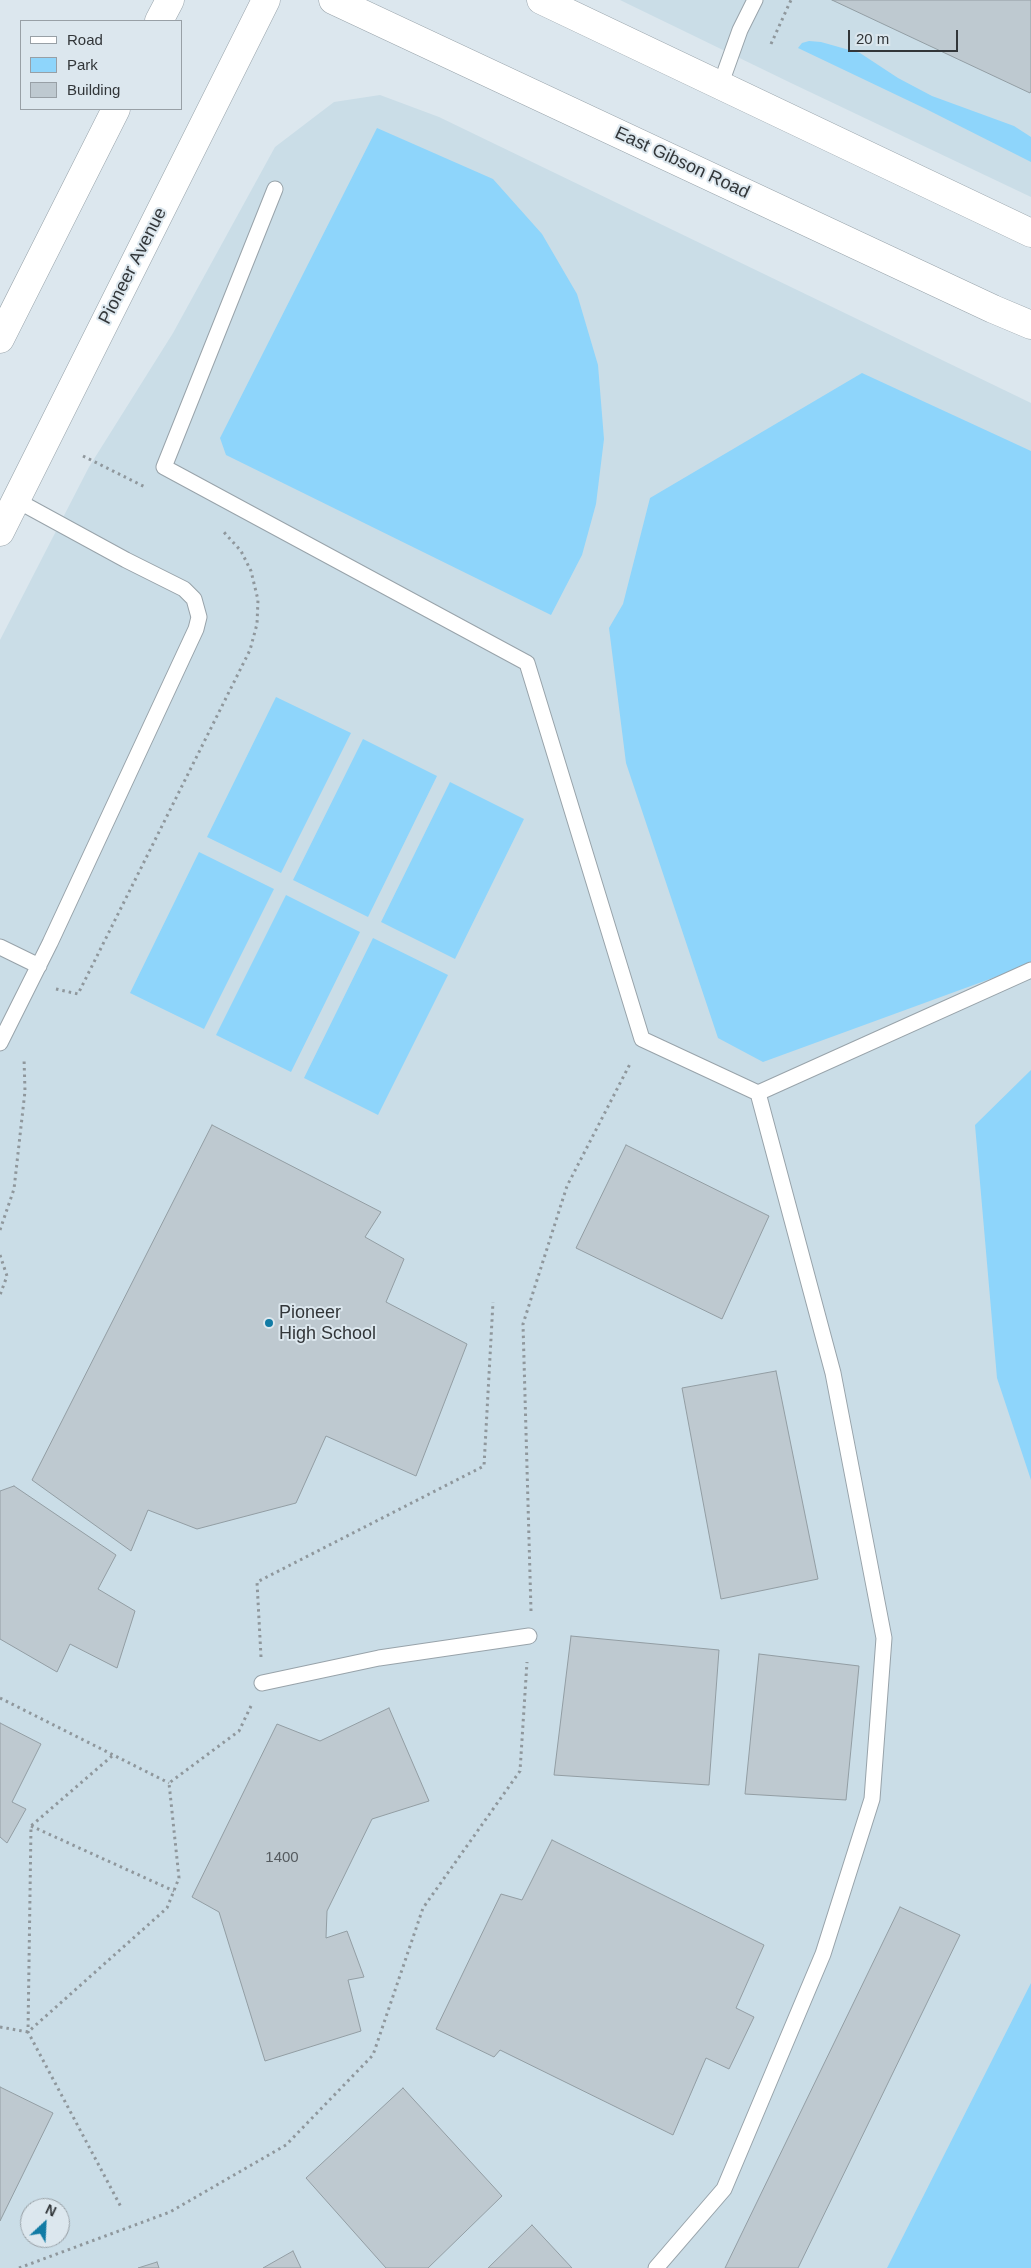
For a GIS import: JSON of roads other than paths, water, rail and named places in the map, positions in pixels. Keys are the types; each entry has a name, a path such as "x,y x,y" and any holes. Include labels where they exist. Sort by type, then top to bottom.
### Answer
{"main road":[{"path":"160,20 170,0"},
{"name":"Pioneer Avenue","path":"0,532 266,0"},
{"name":"East Gibson Road","path":"333,0 993,309 1031,325"},
{"path":"541,0 1031,233"},
{"path":"0,339 115,110"}],"lane":[{"path":"720,86 740,30 754,0"},
{"path":"275,189 164,467 527,663 642,1039 758,1093 1031,970"},
{"path":"0,1043 196,629 199,617 194,599 184,588 126,560 16,500"},
{"path":"0,947 38,966"},
{"path":"656,2268 724,2189 823,1954 872,1799 884,1638 833,1373 758,1093"},
{"path":"262,1683 379,1658 529,1636"}],"place":[{"name":"Pioneer High School","path":"269,1323"}]}
